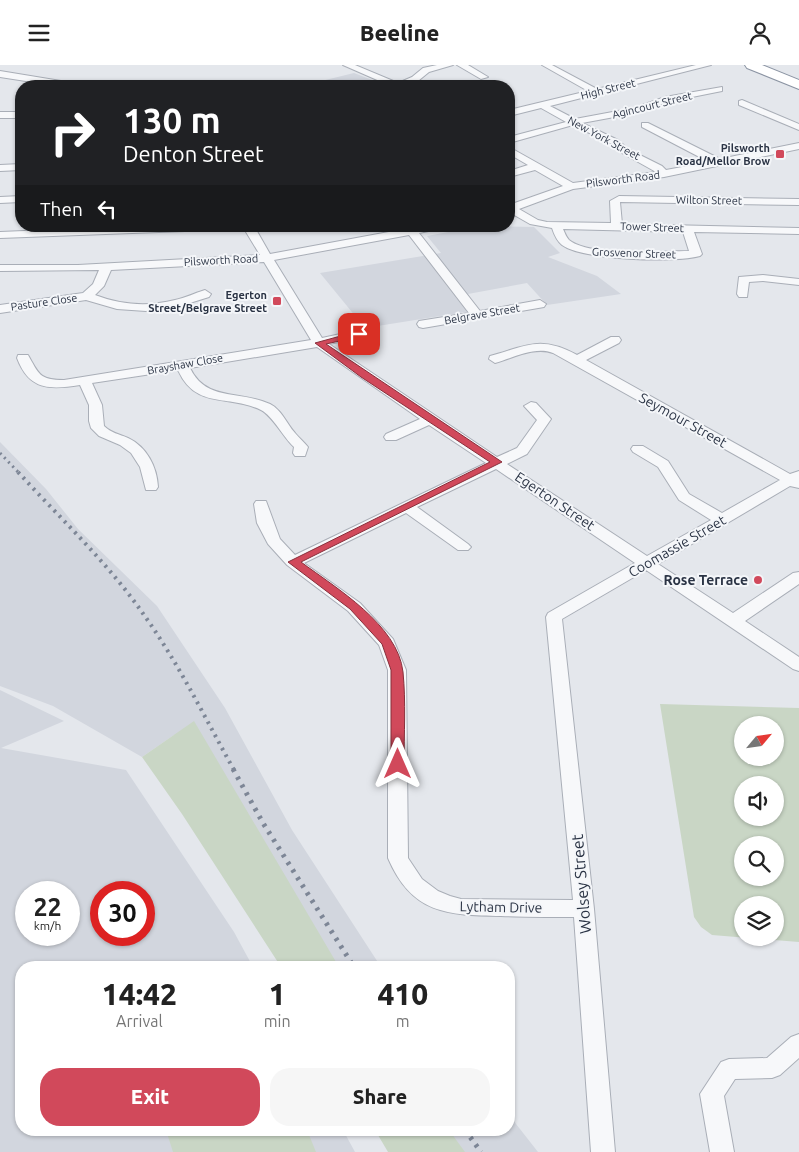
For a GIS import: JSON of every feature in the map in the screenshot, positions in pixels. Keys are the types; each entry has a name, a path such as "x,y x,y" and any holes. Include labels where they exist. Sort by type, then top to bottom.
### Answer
{"highway":[{"path":"751,65 799,85"}],"street":[{"path":"349,66 364,65"},
{"path":"413,80 426,70 449,65"},
{"path":"461,65 484,77"},
{"path":"546,65 596,92"},
{"name":"High Street","path":"515,112 707,65"},
{"path":"349,66 383,80"},
{"path":"0,74 36,80"},
{"name":"Agincourt Street","path":"515,138 636,110 683,95 719,89"},
{"path":"742,103 799,127"},
{"name":"New York Street","path":"542,105 580,122 615,142 625,151 658,167 664,174"},
{"path":"0,115 15,115"},
{"path":"645,125 720,163"},
{"name":"Pilsworth Road","path":"515,206 571,186 664,174 799,146"},
{"path":"515,154 571,186"},
{"path":"515,172 536,166"},
{"path":"2,171 15,168"},
{"path":"0,200 15,199"},
{"name":"Wilton Street","path":"616,226 615,201 619,199 799,202"},
{"name":"Tower Street","path":"515,211 534,222 556,225 799,231"},
{"name":"Grosvenor Street","path":"556,225 564,241 576,248 592,253 696,254 687,228"},
{"path":"0,235 79,232"},
{"path":"251,232 266,258"},
{"name":"Pilsworth Road","path":"0,268 106,267 266,258 395,232"},
{"path":"412,232 477,315"},
{"name":"Egerton Street","path":"266,258 319,343 799,665"},
{"path":"106,267 98,286 87,296 106,305 142,308 172,305 205,294"},
{"path":"743,294 744,279 799,282"},
{"name":"Pasture Close","path":"0,309 87,296"},
{"name":"Belgrave Street","path":"424,324 477,315 504,316 540,304"},
{"name":"Brayshaw Close","path":"23,359 32,376 40,382 54,385 319,343 359,334"},
{"path":"576,360 595,352 615,340"},
{"name":"Seymour Street","path":"495,359 527,349 548,347 576,360 796,480"},
{"path":"182,365 189,382 201,392 211,396 252,401 274,413 282,421 290,436 301,447 300,453"},
{"path":"84,381 95,401 95,419 99,428 111,438 125,442 140,455 151,474 151,487"},
{"path":"293,562 522,451 544,419 531,405"},
{"path":"391,437 431,419"},
{"path":"638,449 663,463 684,497 722,520"},
{"name":"Coomassie Street","path":"554,617 722,520 796,480"},
{"name":"Lytham Drive","path":"261,504 265,523 274,541 293,562 354,607 387,643 397,670 398,858 407,877 424,893 448,905 461,907 584,909"},
{"path":"407,507 462,547"},
{"path":"733,621 799,577"},
{"name":"Wolsey Street","path":"554,617 584,909 603,1152"},
{"path":"722,1152 712,1094 729,1069 772,1068 799,1044"}],"shaded area":[{"path":"354,73 372,80 325,80"},
{"path":"515,227 534,227 560,253 548,257 597,276 621,294 547,305 527,283 468,294 478,310 365,328 320,273 441,253 427,236 448,232 515,232"},
{"path":"0,442 46,489 78,529 157,606 225,708 292,830 377,961 310,961 174,735 142,757 53,706 0,686"},
{"path":"0,690 64,721 1,748 126,770 234,932 250,961 15,961 15,1136 346,1136 355,1152 0,1152"},
{"path":"515,1123 538,1152 430,1152 420,1136 515,1136"}],"green space":[{"path":"660,704 799,708 799,942 784,941 784,896 734,896 734,937 712,935 701,927 694,917"},
{"path":"194,721 335,961 277,961 182,814 142,757"},
{"path":"168,1136 309,1136 316,1152 173,1152"},
{"path":"379,1136 453,1136 465,1152 388,1152"}],"railway":[{"path":"0,453 19,473"},
{"path":"18,472 100,559 144,615 180,672 234,770"},
{"path":"233,769 263,823 350,961"},
{"path":"469,1136 481,1152"}],"place":[{"name":"Pilsworth Road/Mellor Brow","path":"780,154"},
{"name":"Egerton Street/Belgrave Street","path":"277,301"},
{"name":"Rose Terrace","path":"758,580"}],"route":[{"path":"359,334 319,343 364,375 497,462 293,562 354,607 387,643 397,670 398,764"}]}
